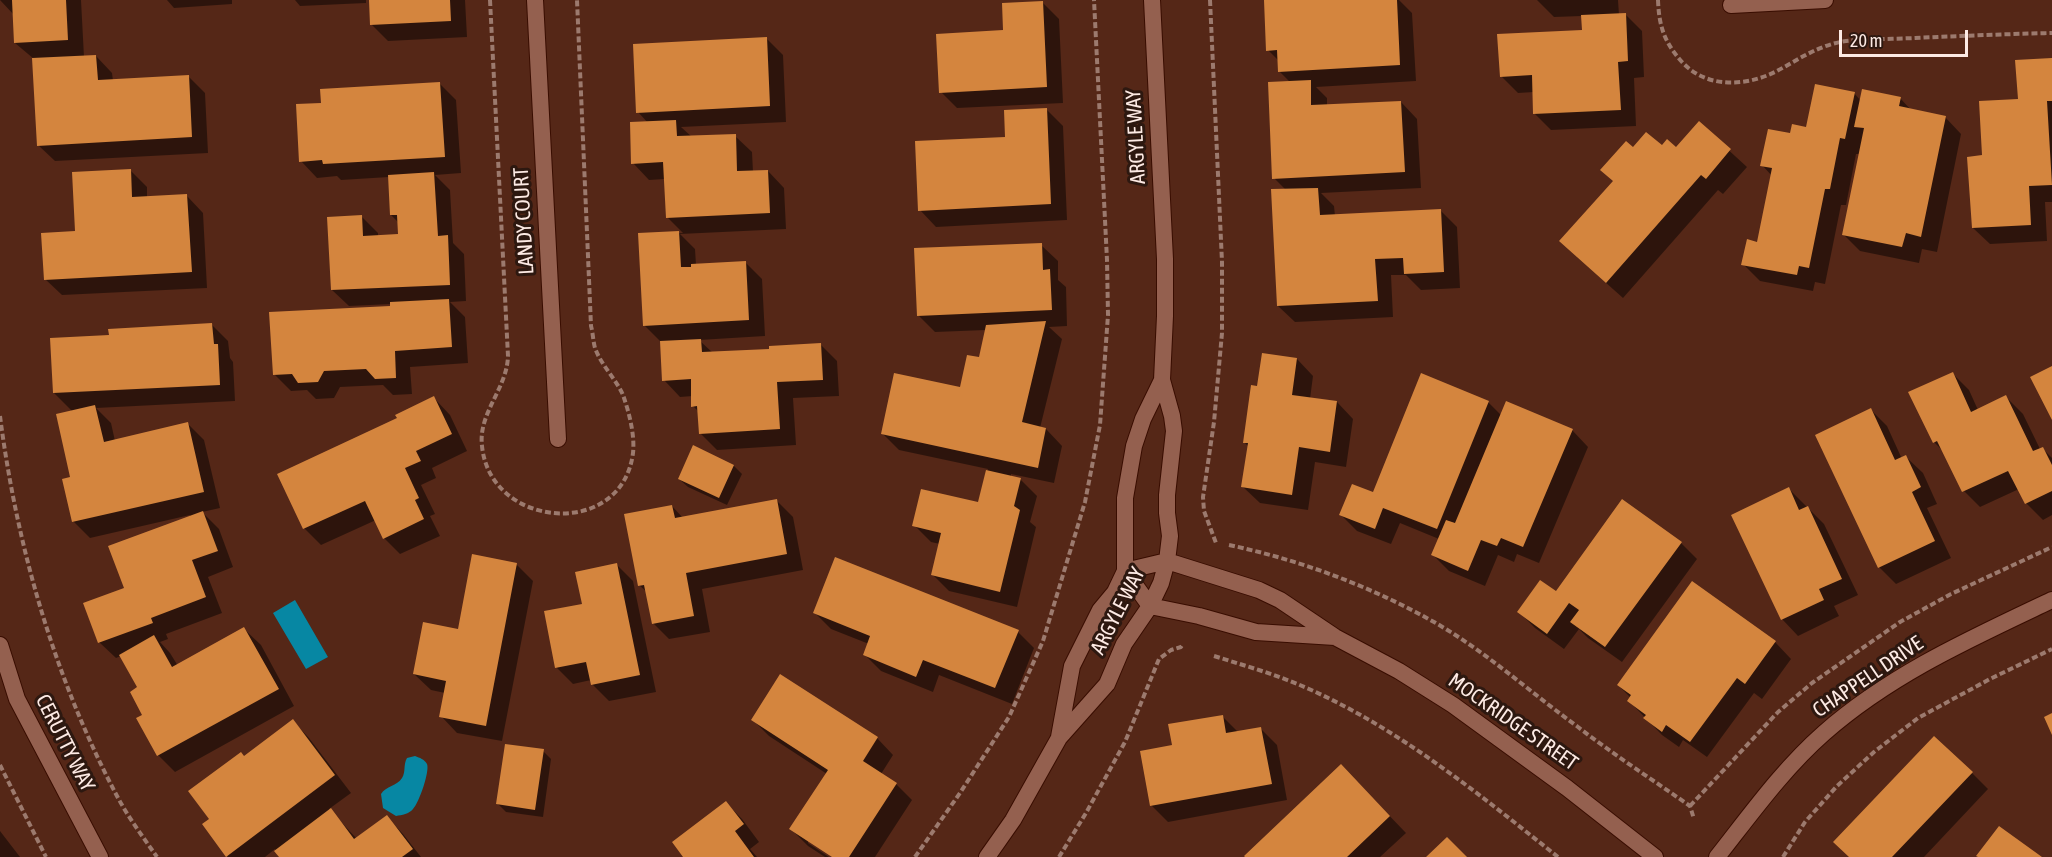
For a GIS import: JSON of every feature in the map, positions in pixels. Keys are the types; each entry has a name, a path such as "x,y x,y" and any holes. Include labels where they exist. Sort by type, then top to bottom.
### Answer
{"street":[{"name":"LANDY COURT","path":"535,0 558,439"},
{"name":"ARGYLE WAY","path":"987,857 1013,820 1059,738 1107,684 1124,644 1150,606 1161,583 1167,561 1170,536 1167,495 1174,431 1162,380 1165,259 1152,0"},
{"path":"1731,5 1825,0"},
{"name":"ARGYLE WAY","path":"1059,738 1072,666 1100,610 1115,592 1125,571 1125,498 1134,446 1143,419 1162,380"},
{"path":"1150,606 1125,571 1167,561"},
{"name":"MOCKRIDGE STREET","path":"1167,561 1271,596 1335,637 1399,671 1453,705 1567,788 1655,857"},
{"name":"CHAPPELL DRIVE","path":"1717,857 1785,771 1852,711 1913,669 2052,600"},
{"name":"MOCKRIDGE STREET","path":"1150,606 1199,616 1256,632 1335,637"},
{"name":"CERUTTY WAY","path":"0,645 17,699 100,857"}],"path":[{"path":"915,857 1009,717 1043,641 1085,502 1100,425 1108,315 1107,248 1094,0"},
{"path":"1210,0 1222,262 1222,333 1214,423 1203,497 1204,511 1216,542 1214,550"},
{"path":"1658,0 1659,22 1674,53 1689,70 1707,80 1730,83 1751,80 1774,72 1809,52 1845,41 2052,33"},
{"path":"0,416 7,472 18,523 34,584 72,702 118,798 157,857"},
{"path":"1216,542 1257,551 1374,591 1436,623 1500,666 1579,728 1690,806 1694,819"},
{"path":"1690,806 1778,712 1812,683 1900,622 1951,594 2052,546"},
{"path":"1182,647 1185,639"},
{"path":"1059,857 1125,742 1159,659 1171,650 1182,647 1191,649"},
{"path":"1783,857 1805,822 1837,786 1883,745 1918,718 2052,649"},
{"path":"1211,654 1310,689 1360,715 1425,755 1558,857"},
{"path":"0,765 46,857"}],"water":[{"path":"295,600 328,657 306,669 273,613"},
{"path":"415,756 427,764 423,787 413,809 396,816 383,808 381,794 400,781 407,758"}],"building":[{"path":"12,0 66,0 68,40 14,43"},
{"path":"369,0 450,0 451,21 370,25"},
{"path":"1264,0 1397,0 1400,65 1278,72 1277,50 1266,51"},
{"path":"1043,1 1047,87 939,93 936,34 1003,30 1002,3"},
{"path":"1626,13 1628,61 1618,62 1621,110 1533,114 1532,75 1500,77 1497,34 1582,30 1581,15"},
{"path":"767,37 770,106 636,113 633,44"},
{"path":"96,55 98,80 189,75 192,137 37,146 32,58"},
{"path":"2052,58 2052,101 2047,101 2052,185 2029,186 2031,225 1972,228 1967,157 1982,155 1979,101 2018,99 2015,60"},
{"path":"1311,80 1311,105 1401,101 1405,172 1272,179 1268,82"},
{"path":"440,82 445,157 323,164 322,160 299,162 296,104 321,103 320,89"},
{"path":"1815,84 1855,92 1845,139 1840,138 1830,189 1825,189 1809,268 1799,266 1797,275 1741,265 1747,239 1757,242 1772,168 1760,166 1768,129 1790,133 1792,124 1806,127"},
{"path":"1862,89 1901,97 1899,106 1946,116 1921,237 1906,233 1902,247 1842,235 1864,128 1854,127"},
{"path":"1047,108 1051,204 918,211 915,141 1005,137 1004,110"},
{"path":"676,120 677,136 736,134 737,171 768,170 770,213 666,218 663,162 631,164 630,122"},
{"path":"1699,121 1731,149 1706,179 1701,175 1606,283 1559,241 1613,181 1600,170 1626,141 1633,147 1646,132 1662,145 1667,139 1676,147"},
{"path":"131,169 132,197 187,194 192,272 44,280 41,233 75,231 72,172"},
{"path":"434,172 438,236 448,235 450,285 331,290 327,217 362,215 363,236 398,234 397,215 390,215 388,175"},
{"path":"1318,188 1320,215 1441,209 1444,272 1404,274 1403,258 1375,259 1378,301 1277,306 1271,189"},
{"path":"679,231 681,267 691,267 691,264 746,261 749,320 643,326 638,233"},
{"path":"1042,243 1043,270 1050,269 1052,310 917,316 914,248"},
{"path":"449,299 452,347 395,351 396,378 375,379 366,369 324,371 318,382 298,383 292,374 273,375 269,312 390,306 390,302"},
{"path":"1046,321 1022,422 1046,428 1038,468 881,434 894,373 960,387 967,355 979,357 986,325"},
{"path":"212,323 214,344 218,344 220,385 53,393 50,338 109,335 108,329"},
{"path":"701,339 702,352 769,349 769,346 821,343 823,380 777,382 780,429 699,434 697,406 691,407 691,379 662,381 660,341"},
{"path":"1262,353 1297,358 1292,395 1337,401 1330,452 1299,447 1292,495 1241,487 1248,443 1243,443 1251,385 1257,386"},
{"path":"2052,366 2052,420 2030,377"},
{"path":"1953,372 1971,412 2006,395 2033,451 2043,447 2052,465 2052,491 2025,504 2008,471 1962,492 1937,441 1933,443 1908,392"},
{"path":"1421,373 1489,401 1437,529 1383,508 1375,529 1339,515 1352,484 1373,492"},
{"path":"434,396 452,434 416,451 421,461 405,468 419,498 415,500 424,519 383,539 365,501 303,529 277,474 397,418 395,415"},
{"path":"1506,401 1573,429 1523,547 1501,538 1497,546 1481,540 1468,571 1431,555 1446,520 1455,523"},
{"path":"95,405 104,442 188,422 204,492 72,522 62,479 70,477 56,414"},
{"path":"1871,408 1895,460 1906,455 1921,487 1912,492 1935,541 1878,568 1815,435"},
{"path":"693,445 734,465 719,498 678,479"},
{"path":"986,470 1021,478 1014,506 1020,510 1000,592 931,575 941,533 912,526 921,489 978,502"},
{"path":"1789,487 1799,510 1808,506 1842,579 1819,589 1824,600 1781,620 1731,515"},
{"path":"777,499 787,554 686,573 694,616 652,624 644,585 638,586 624,514 672,505 675,518"},
{"path":"1622,499 1682,542 1605,647 1570,622 1579,610 1569,603 1547,634 1517,612 1540,580 1556,591"},
{"path":"203,511 218,551 192,560 206,597 151,618 153,623 98,643 83,603 124,588 108,546"},
{"path":"472,554 517,563 486,726 439,717 446,681 413,674 423,622 458,629"},
{"path":"835,557 1019,630 995,688 923,660 916,677 863,655 870,636 813,613"},
{"path":"617,563 640,675 591,685 586,662 555,668 544,611 582,604 575,572"},
{"path":"1692,581 1776,641 1745,684 1737,678 1690,742 1666,725 1662,732 1643,718 1646,715 1627,701 1631,695 1617,685"},
{"path":"244,627 279,689 157,756 136,718 142,715 130,692 137,687 119,655 154,635 172,667"},
{"path":"780,674 878,737 863,761 897,783 849,857 832,857 789,829 828,770 751,720"},
{"path":"2052,713 2052,735 2044,717"},
{"path":"1223,715 1226,733 1261,727 1272,784 1150,806 1140,751 1172,745 1168,724"},
{"path":"293,719 335,775 226,857 202,824 209,819 188,791 241,752 244,756"},
{"path":"1934,736 1973,772 1892,857 1849,857 1833,842"},
{"path":"505,744 544,749 535,810 496,804"},
{"path":"1341,764 1390,816 1347,857 1244,856"},
{"path":"726,801 744,824 735,831 754,857 683,857 672,842"},
{"path":"331,808 354,839 387,815 413,849 402,857 279,857 274,851"},
{"path":"1999,826 2042,857 1976,856"},
{"path":"1447,837 1467,857 1426,857"}]}
